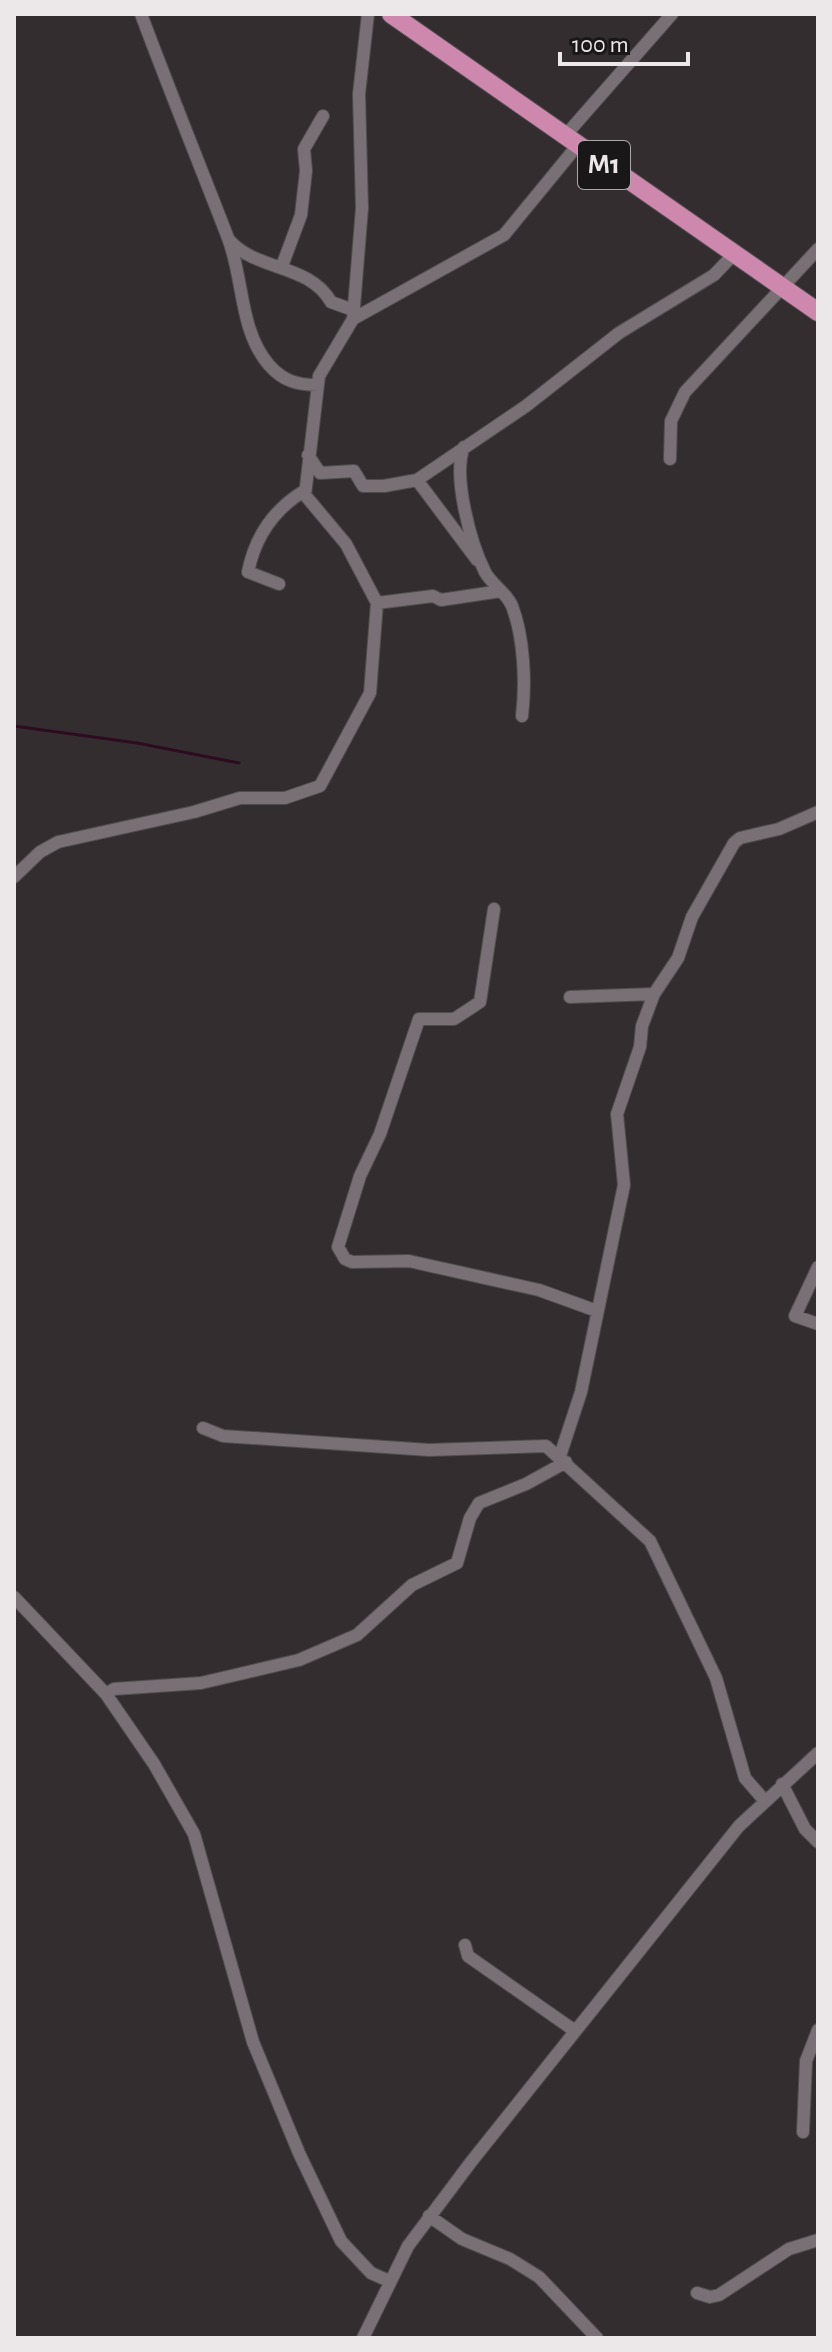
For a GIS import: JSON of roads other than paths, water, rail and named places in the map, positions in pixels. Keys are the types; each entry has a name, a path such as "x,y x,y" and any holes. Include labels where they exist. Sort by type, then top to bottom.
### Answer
{"highway":[{"name":"M1","path":"391,14 818,312"}],"street":[{"path":"141,14 228,238 240,281 245,319 267,363 287,381 318,385"},
{"path":"279,584 248,572 251,555 273,517 304,491 319,376 353,315 362,208 359,94 368,14"},
{"path":"353,315 504,235 570,141 672,14"},
{"path":"282,266 301,215 306,171 304,149 323,116"},
{"path":"228,238 247,257 282,266 325,291 331,302 353,315"},
{"path":"670,459 675,407 779,286 818,249"},
{"path":"308,455 320,473 354,471 363,486 417,480 526,406 619,333 714,275 733,255"},
{"path":"464,447 459,469 466,508 486,573"},
{"path":"417,480 513,608 520,653 522,716"},
{"path":"14,877 40,852 58,842 194,812 240,798 285,798 315,791 370,693 377,603 354,556 304,491"},
{"path":"377,603 433,596 441,600 501,591"},
{"path":"106,1694 114,1689 192,1684 274,1667 350,1639 372,1625 412,1585 457,1563 470,1518 479,1503 526,1484 563,1459 581,1392 624,1185 617,1114 654,994 674,965 692,917 734,843 818,812"},
{"path":"494,909 480,1002 454,1019 419,1019 380,1134 360,1176 338,1247 345,1259 352,1262 409,1261 539,1290 597,1311"},
{"path":"570,997 654,994"},
{"path":"818,1267 795,1316 818,1324"},
{"path":"203,1428 223,1436 429,1450 546,1446 615,1512 637,1527 655,1549 716,1678 745,1778 764,1800"},
{"path":"14,1597 106,1694 154,1764 194,1834 253,2042 321,2203 341,2241 356,2259 389,2281"},
{"path":"363,2338 389,2281 429,2216 695,1878 764,1800 818,1753"},
{"path":"782,1784 805,1829 818,1842"},
{"path":"465,1945 468,1956 575,2031"},
{"path":"803,2132 806,2061 818,2030"},
{"path":"429,2216 462,2239 510,2259 539,2277 597,2338"},
{"path":"697,2293 710,2297 719,2295 789,2249 818,2240"}],"waterway":[{"path":"14,726 137,743 239,763"}]}
